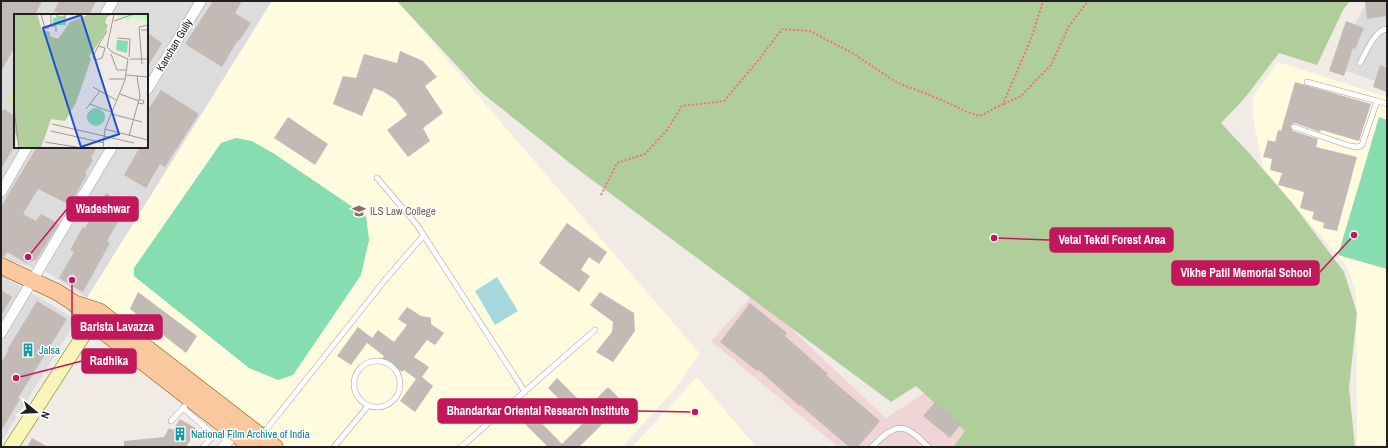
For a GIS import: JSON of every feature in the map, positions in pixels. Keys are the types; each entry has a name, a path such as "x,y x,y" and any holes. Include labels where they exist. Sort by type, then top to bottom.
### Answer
{"main road":[{"path":"1,266 57,292 95,316 256,441"},
{"path":"95,316 187,404 235,434 275,447"}],"street":[{"path":"105,14 113,1"},
{"name":"Kanchan Gully","path":"148,88 201,1"},
{"path":"1,192 26,148"},
{"path":"1,333 111,148"},
{"path":"12,447 95,316"},
{"path":"223,447 235,434"}],"lane":[{"path":"1360,63 1376,35 1382,30 1387,29"},
{"path":"1307,82 1377,100 1387,104"},
{"path":"1294,127 1350,146 1358,147 1362,145 1377,100"},
{"path":"377,178 417,225 524,392"},
{"path":"256,441 385,280 424,236"},
{"path":"461,447 595,330"},
{"path":"378,361 386,363 397,374 399,390 396,397 390,403 383,406 368,406 356,395 354,379 363,366 370,362 378,361"},
{"path":"171,421 187,404 212,433 211,438 203,447"},
{"path":"334,447 368,406"},
{"path":"872,447 882,437 894,429 905,428 917,436 928,447"}],"path":[{"path":"1003,104 1031,39 1043,1"},
{"path":"602,195 617,163 645,154 667,130 682,106 724,100 761,58 782,29 810,31 854,54 896,82 980,116 1021,96 1051,65 1069,26 1088,1"}],"shaded area":[{"path":"1,1 272,1 87,298 43,270 1,257"},
{"name":"ILS Law College","path":"272,1 397,1 700,354 673,391 622,447 284,447 87,298"},
{"path":"1387,4 1387,85 1332,66 1365,6"},
{"path":"1278,62 1387,97 1387,445 1357,445 1356,293 1347,267 1263,168 1253,119 1253,96"},
{"path":"1,275 77,320 1,442"},
{"path":"754,294 886,418 929,390 976,433 965,447 838,447 711,341"},
{"path":"697,377 756,447 632,447"}],"green space":[{"path":"397,1 1350,1 1343,10 1317,65 1279,53 1244,99 1221,123 1293,204 1344,272 1357,313 1349,388 1355,447 953,447 965,431 916,386 891,402 580,171 482,93"},
{"path":"14,88 14,105 7,101"},
{"path":"1379,117 1387,120 1387,269 1338,255"},
{"path":"236,138 252,141 273,153 366,216 369,240 361,275 293,375 278,380 249,368 134,276 134,268 221,143"}],"water":[{"path":"497,277 518,311 495,325 475,291"}],"building":[{"path":"1,1 42,1 36,14 14,14 14,50 1,72"},
{"path":"59,1 96,1 90,14 60,14 54,11"},
{"path":"213,1 242,1 235,13 251,23 239,41 238,40 222,67 185,44"},
{"path":"1365,1 1386,1 1387,16 1367,19"},
{"path":"1346,21 1364,28 1355,49 1353,48 1344,76 1329,71"},
{"path":"148,34 162,43 148,66"},
{"path":"400,51 423,61 437,77 425,86 443,113 423,128 430,141 408,157 387,130 407,115 396,100 384,92 374,88 362,116 333,104 343,76 356,78 364,54 397,63"},
{"path":"1380,65 1387,68 1387,92 1373,87"},
{"path":"1295,82 1371,104 1359,141 1321,130 1320,132 1295,123 1290,126 1293,131 1318,139 1316,147 1357,157 1337,231 1323,228 1324,223 1312,219 1314,212 1300,208 1304,192 1278,185 1282,173 1270,170 1272,159 1263,157 1268,140 1275,142 1278,130 1281,131"},
{"path":"161,90 199,114 165,167 160,164 146,188 124,175 139,148 148,148 148,110"},
{"path":"4,109 14,115 14,147 1,169 1,114"},
{"path":"288,117 328,144 315,165 274,138"},
{"path":"36,148 96,148 91,158 93,160 85,173 87,174 70,205 38,189 23,214 36,221 41,214 59,224 36,260 26,263 7,252 4,257 1,257 1,208"},
{"path":"106,193 127,206 107,241 110,243 83,292 59,278 74,252 70,250 83,227 85,228"},
{"path":"567,223 607,252 599,264 589,257 581,270 590,276 579,292 539,263"},
{"path":"1,290 12,297 1,316"},
{"path":"138,292 197,336 186,353 130,309"},
{"path":"600,292 634,313 635,331 613,362 596,352 612,332 613,322 590,305"},
{"path":"37,301 67,319 18,398 20,399 1,431 1,363 8,351 7,350"},
{"path":"750,303 787,333 785,336 828,374 826,375 880,421 858,447 849,447 800,405 799,406 759,370 757,371 720,342"},
{"path":"407,307 421,316 431,318 431,324 444,333 435,345 427,340 414,357 429,367 422,377 433,386 415,412 400,401 416,379 404,370 402,372 382,358 384,356 367,343 351,365 337,356 358,327 372,338 378,330 394,342 407,325 398,319"},
{"path":"557,378 587,408 608,387 624,403 579,447 548,447 518,417 527,408 562,444 583,423 548,388"},
{"path":"935,402 961,424 950,438 923,416"},
{"name":"National Film Archive of India","path":"180,419 197,429 186,447 124,447 124,441 164,437 169,428 173,430"},
{"path":"32,438 48,447 27,447"}],"place":[{"name":"ILS Law College","path":"359,211"},
{"name":"Vikhe Patil Memorial School","path":"1354,235"},
{"name":"Vetal Tekdi Forest Area","path":"994,238"},
{"name":"Wadeshwar","path":"28,257"},
{"name":"Barista Lavazza","path":"72,280"},
{"name":"Jalsa","path":"28,350"},
{"name":"Radhika","path":"16,378"},
{"name":"Bhandarkar Oriental Research Institute","path":"695,412"},
{"name":"National Film Archive of India","path":"180,434"}]}
